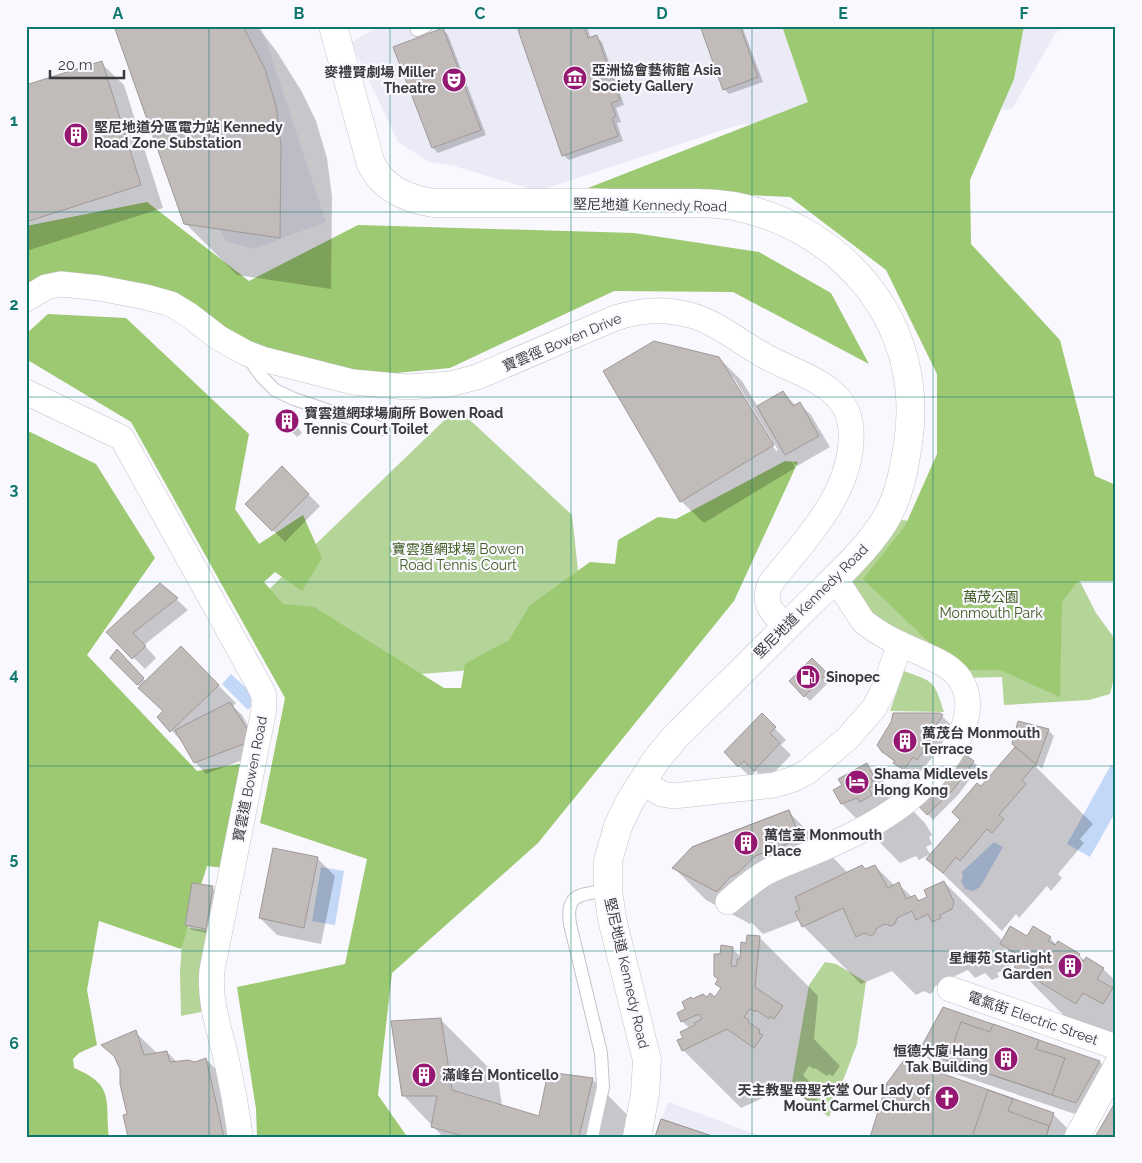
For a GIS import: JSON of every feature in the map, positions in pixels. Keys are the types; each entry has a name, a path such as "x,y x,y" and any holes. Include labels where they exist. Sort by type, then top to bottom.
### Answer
{"street":[{"name":"堅尼地道 Kennedy Road","path":"333,26 371,164 382,181 400,194 433,203 696,203 733,206 777,220 810,236 827,248 866,283 880,302 891,322 905,363 910,386 910,434 901,480 885,520 858,555 676,736 656,760 629,803 612,844 608,861 608,890 612,919 646,1060 645,1094 637,1137"},
{"name":"寶雲徑 Bowen Drive","path":"26,299 46,287 61,284 99,288 146,297 171,304 180,309 219,338 246,353 282,365 353,382 399,387 431,386 466,381 632,313 647,310 675,312 704,319 719,326 764,356 828,388 841,401 850,419 851,439 849,454 840,488 824,514 770,584 768,590 767,603 786,626"},
{"name":"寶雲道 Bowen Road","path":"26,392 122,438 264,696 264,709 210,988 233,1089 240,1137"},
{"path":"728,902 754,880 769,871 825,848 879,821 916,794 944,763 962,732 968,714 968,700 960,679 949,668 882,635 864,621 834,578"},
{"path":"642,782 662,794 673,796 774,784 794,779 807,772 847,738 874,708 884,689 900,644"},
{"name":"電氣街 Electric Street","path":"950,989 1116,1048"},
{"path":"1077,1137 1116,1066"}],"lane":[{"path":"246,353 260,376 275,390 294,399 382,429"},
{"path":"592,1137 603,1087 601,1053 570,924 568,908 573,900 578,897 608,890"}],"shaded area":[{"path":"114,26 261,26 326,222 253,249 226,241"},
{"path":"380,26 1064,26 1055,34 1012,109 738,125 538,191 454,166 429,162 398,142 351,42"},
{"path":"668,1102 763,1137 655,1137"}],"green space":[{"path":"782,26 1024,26 1014,79 970,180 971,244 1060,340 1095,476 1116,485 1116,581 1078,581 1062,602 1060,697 1000,670 958,670 863,579 905,526 937,454 937,374 886,270 790,197 588,188 808,102"},
{"path":"147,202 249,281 358,225 634,233 759,252 831,293 869,364 733,292 614,291 450,368 374,375 249,349 146,294 26,292 26,226"},
{"path":"48,314 126,318 249,434 235,509 259,544 303,515 322,558 302,591 275,572 264,582 283,604 314,607 444,688 461,688 465,664 509,640 530,605 590,562 615,564 618,540 658,517 676,519 785,461 798,462 734,601 538,843 392,973 378,1095 406,1135 402,1137 257,1137 256,1109 237,987 345,964 367,859 260,823 285,698 131,422 26,359 26,334"},
{"name":"寶雲道網球場 Bowen Road Tennis Court","path":"457,408 572,515 579,580 543,636 471,670 409,675 262,596"},
{"path":"26,430 96,464 155,558 87,655 197,771 245,763 224,868 207,866 181,949 99,921 87,990 97,1045 79,1053 73,1059 74,1068 87,1074 102,1088 107,1103 109,1137 26,1137"},
{"name":"萬茂公園 Monmouth Park","path":"895,519 1060,542 1096,613 1115,639 1116,670 1110,694 1089,700 1004,705 1002,677 965,678 884,629 845,578"},
{"path":"904,671 927,680 932,684 938,694 944,712 890,711"},
{"path":"183,927 214,931 201,1012 181,1016 180,972"},
{"path":"825,962 836,964 866,982 857,1044 829,1117 791,1088 809,985"}],"water":[{"path":"231,674 258,699 248,710 222,684"},
{"path":"1111,765 1116,767 1116,811 1090,857 1067,844"},
{"path":"994,842 1003,847 980,887 973,891 965,889 961,881 963,877 962,872"},
{"path":"321,867 344,871 335,925 312,921"}],"building":[{"path":"114,26 243,26 265,69 276,106 281,145 280,238 184,224"},
{"path":"528,26 584,26 588,38 597,35 620,100 611,103 616,116 612,118 618,136 562,156 518,30"},
{"path":"700,26 740,26 758,77 723,90"},
{"path":"443,28 481,130 432,148 393,47"},
{"name":"堅尼地道分區電力站 Kennedy Road Zone Substation","path":"102,61 141,185 26,222 26,85"},
{"path":"654,341 719,357 774,445 680,502 603,371"},
{"path":"783,391 793,406 800,402 819,436 785,455 757,406"},
{"name":"寶雲道網球場廁所 Bowen Road Tennis Court Toilet","path":"283,409 298,427 291,433 276,415"},
{"path":"282,466 309,494 272,531 245,504"},
{"path":"160,583 178,598 133,633 146,646 132,659 106,632"},
{"path":"181,646 219,685 170,732 157,717 163,711 138,688"},
{"path":"117,649 144,678 137,685 110,658"},
{"name":"Sinopec","path":"812,658 827,673 804,697 789,681"},
{"path":"230,702 254,740 194,763 175,730"},
{"path":"762,713 776,727 770,733 780,743 754,771 744,761 738,767 724,752"},
{"name":"萬茂台 Monmouth Terrace","path":"893,713 940,713 943,715 929,735 933,738 917,760 913,757 904,770 893,763 895,761 882,752 877,745 891,722"},
{"path":"1018,721 1049,729 1036,765 1012,744"},
{"path":"1015,747 1036,764 1022,780 1026,784 999,815 1004,819 992,833 987,829 960,861 956,857 943,873 926,859 960,820 952,812 977,783 981,786"},
{"path":"958,750 974,761 953,790 927,815 915,802"},
{"name":"Shama Midlevels Hong Kong","path":"867,763 874,777 871,778 875,785 869,788 872,795 860,802 857,798 841,804 833,790 842,785 838,779"},
{"name":"萬信臺 Monmouth Place","path":"789,810 800,839 703,876 692,847"},
{"name":"萬信臺 Monmouth Place","path":"789,810 800,839 755,856 738,873 730,877 717,892 672,868 692,847"},
{"path":"273,848 318,857 304,928 259,918"},
{"path":"862,865 865,869 875,865 888,888 899,882 906,899 915,895 918,901 927,897 924,890 944,881 954,902 952,909 940,915 941,918 932,922 928,914 916,920 912,911 897,918 895,924 891,926 885,924 877,928 871,936 864,933 856,937 843,908 802,927 795,912 800,910 795,897"},
{"path":"192,883 213,886 206,929 185,925"},
{"name":"星輝苑 Starlight Garden","path":"1010,926 1027,936 1033,926 1051,937 1048,941 1055,945 1058,941 1080,954 1077,958 1084,961 1086,957 1104,968 1097,979 1113,988 1103,1004 1083,993 1076,1004 1038,981 1044,969 1036,965 1029,976 1014,967 1021,956 1000,944"},
{"path":"747,935 760,936 755,987 783,1006 774,1019 770,1016 769,1019 756,1010 755,1012 750,1009 744,1017 760,1030 759,1033 763,1035 754,1048 727,1029 682,1051 677,1040 683,1038 680,1032 695,1025 694,1023 702,1019 699,1014 681,1022 677,1013 685,1009 682,1002 703,994 707,997 710,993 715,997 721,988 715,984 718,979 714,976 714,954 720,954 721,945 733,947 731,966 737,966 737,959 740,959 741,942 746,943"},
{"path":"943,1007 1100,1061 1076,1103 919,1051"},
{"name":"滿峰台 Monticello","path":"441,1018 452,1090 539,1116 548,1072 593,1078 579,1137 466,1137 431,1127 437,1096 402,1096 391,1021"},
{"name":"恒德大廈 Hang Tak Building","path":"961,1022 990,1032 993,1024 1039,1040 1036,1049 1065,1058 1052,1095 948,1060"},
{"path":"136,1030 144,1055 167,1051 170,1062 188,1060 195,1062 206,1058 224,1137 128,1137 123,1115 127,1114 120,1084 120,1069 114,1056 101,1045"},
{"name":"天主教聖母聖衣堂 Our Lady of Mount Carmel Church","path":"904,1060 1054,1113 1046,1137 870,1137 887,1083"},
{"path":"988,1090 1013,1099 1008,1111 1049,1126 1046,1137 972,1137"},
{"path":"1116,1101 1116,1137 1095,1137"},
{"path":"661,1119 715,1137 655,1137"},
{"path":"661,1119 715,1137 655,1137"}],"place":[{"name":"亞洲協會藝術館 Asia Society Gallery","path":"575,78"},
{"name":"麥禮賢劇場 Miller Theatre","path":"454,80"},
{"name":"堅尼地道分區電力站 Kennedy Road Zone Substation","path":"76,135"},
{"name":"寶雲道網球場廁所 Bowen Road Tennis Court Toilet","path":"287,421"},
{"name":"Sinopec","path":"808,677"},
{"name":"萬茂台 Monmouth Terrace","path":"905,741"},
{"name":"Shama Midlevels Hong Kong","path":"857,782"},
{"name":"萬信臺 Monmouth Place","path":"746,843"},
{"name":"星輝苑 Starlight Garden","path":"1070,966"},
{"name":"恒德大廈 Hang Tak Building","path":"1006,1059"},
{"name":"滿峰台 Monticello","path":"424,1075"},
{"name":"天主教聖母聖衣堂 Our Lady of Mount Carmel Church","path":"947,1098"}]}
